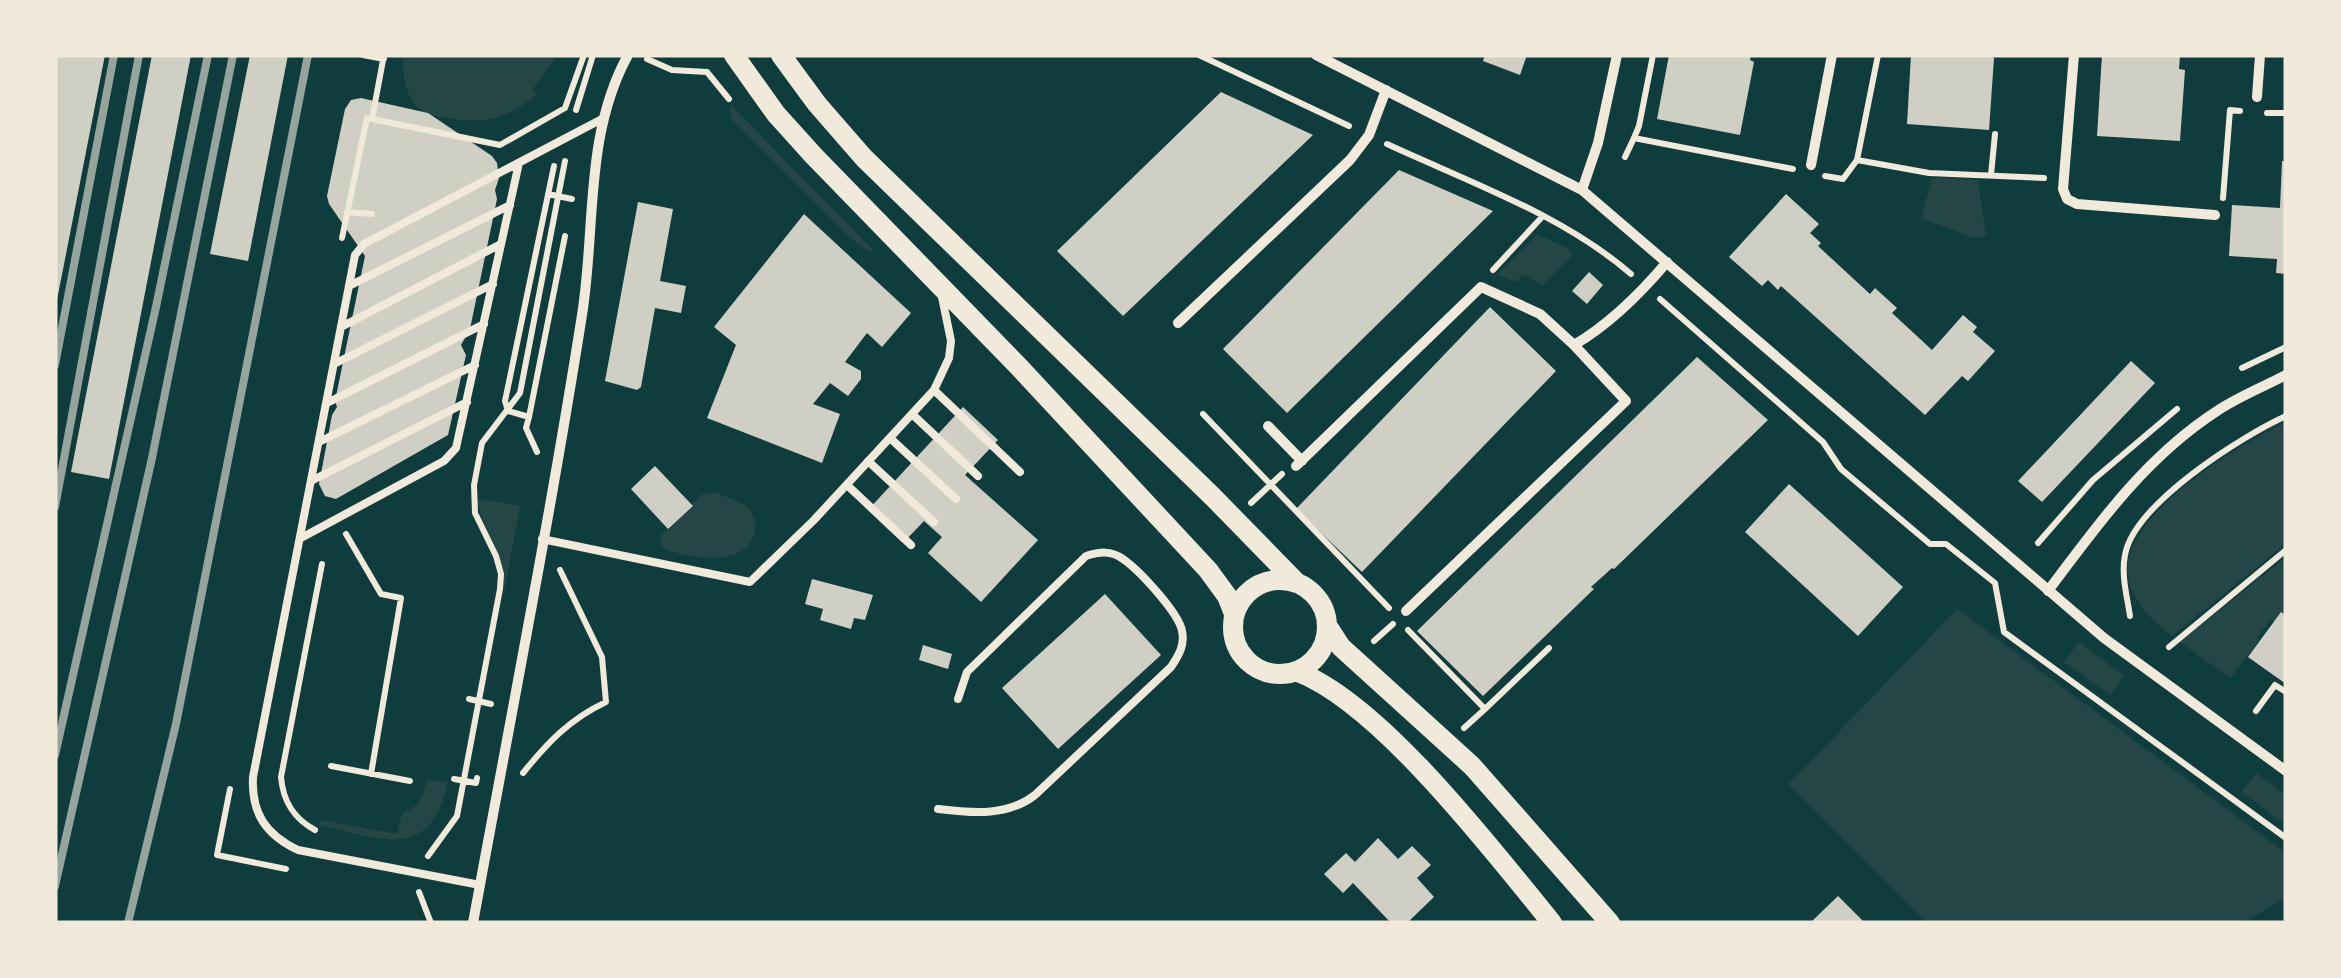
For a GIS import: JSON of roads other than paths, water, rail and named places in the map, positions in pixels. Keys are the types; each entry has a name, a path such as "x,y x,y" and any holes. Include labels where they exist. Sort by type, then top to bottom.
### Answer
{"main road":[{"path":"734,55 776,114 1201,562 1227,596 1234,614 1233,635 1243,656 1257,669 1277,675 1298,672 1323,681 1343,696 1447,798 1552,923"},
{"path":"780,55 864,158 1213,496 1296,582 1320,601 1328,627 1341,648 1472,766 1610,923"},
{"path":"1234,614 1253,589 1267,582 1296,582"},
{"path":"1298,672 1320,654 1328,627"}],"street":[{"path":"473,923 586,291 602,120 611,88 628,55"},
{"path":"1316,55 1582,190 2104,638 2286,771"},
{"path":"1582,190 1598,142 1618,55"},
{"path":"1808,168 1832,55"},
{"path":"2074,55 2064,178 2068,199 2077,204 2215,214"},
{"path":"2257,97 2260,55"},
{"path":"1178,322 1350,160 1369,136 1386,90"},
{"path":"1574,345 1600,328 1646,287 1667,262"},
{"path":"1268,426 1299,463 1481,288 1540,314 1626,401 1406,612"},
{"path":"2048,591 2140,473 2217,411 2286,375"}],"lane":[{"path":"480,886 298,850 267,830 257,814 252,797 253,777 355,255 364,244 602,120"},
{"path":"300,538 449,457 458,443 519,163"},
{"path":"349,286 510,205"},
{"path":"341,326 501,244"},
{"path":"334,364 493,284"},
{"path":"542,539 750,582 934,390 949,358 951,342 940,287"},
{"path":"327,403 484,324"},
{"path":"319,442 475,365"},
{"path":"934,390 1020,472"},
{"path":"312,481 467,402"},
{"path":"912,414 978,476"},
{"path":"890,438 956,499"},
{"path":"868,461 934,522"},
{"path":"847,485 911,545"},
{"path":"938,809 968,813 1003,810 1022,806 1035,796 1171,667 1182,647 1178,618 1122,558 1103,551 1086,556 967,672 958,698"}],"railway":[{"path":"55,365 114,55"},
{"path":"55,507 139,55"},
{"path":"55,755 156,307 208,55"},
{"path":"55,886 152,458 233,55"},
{"path":"128,923 176,724 308,55"}]}
